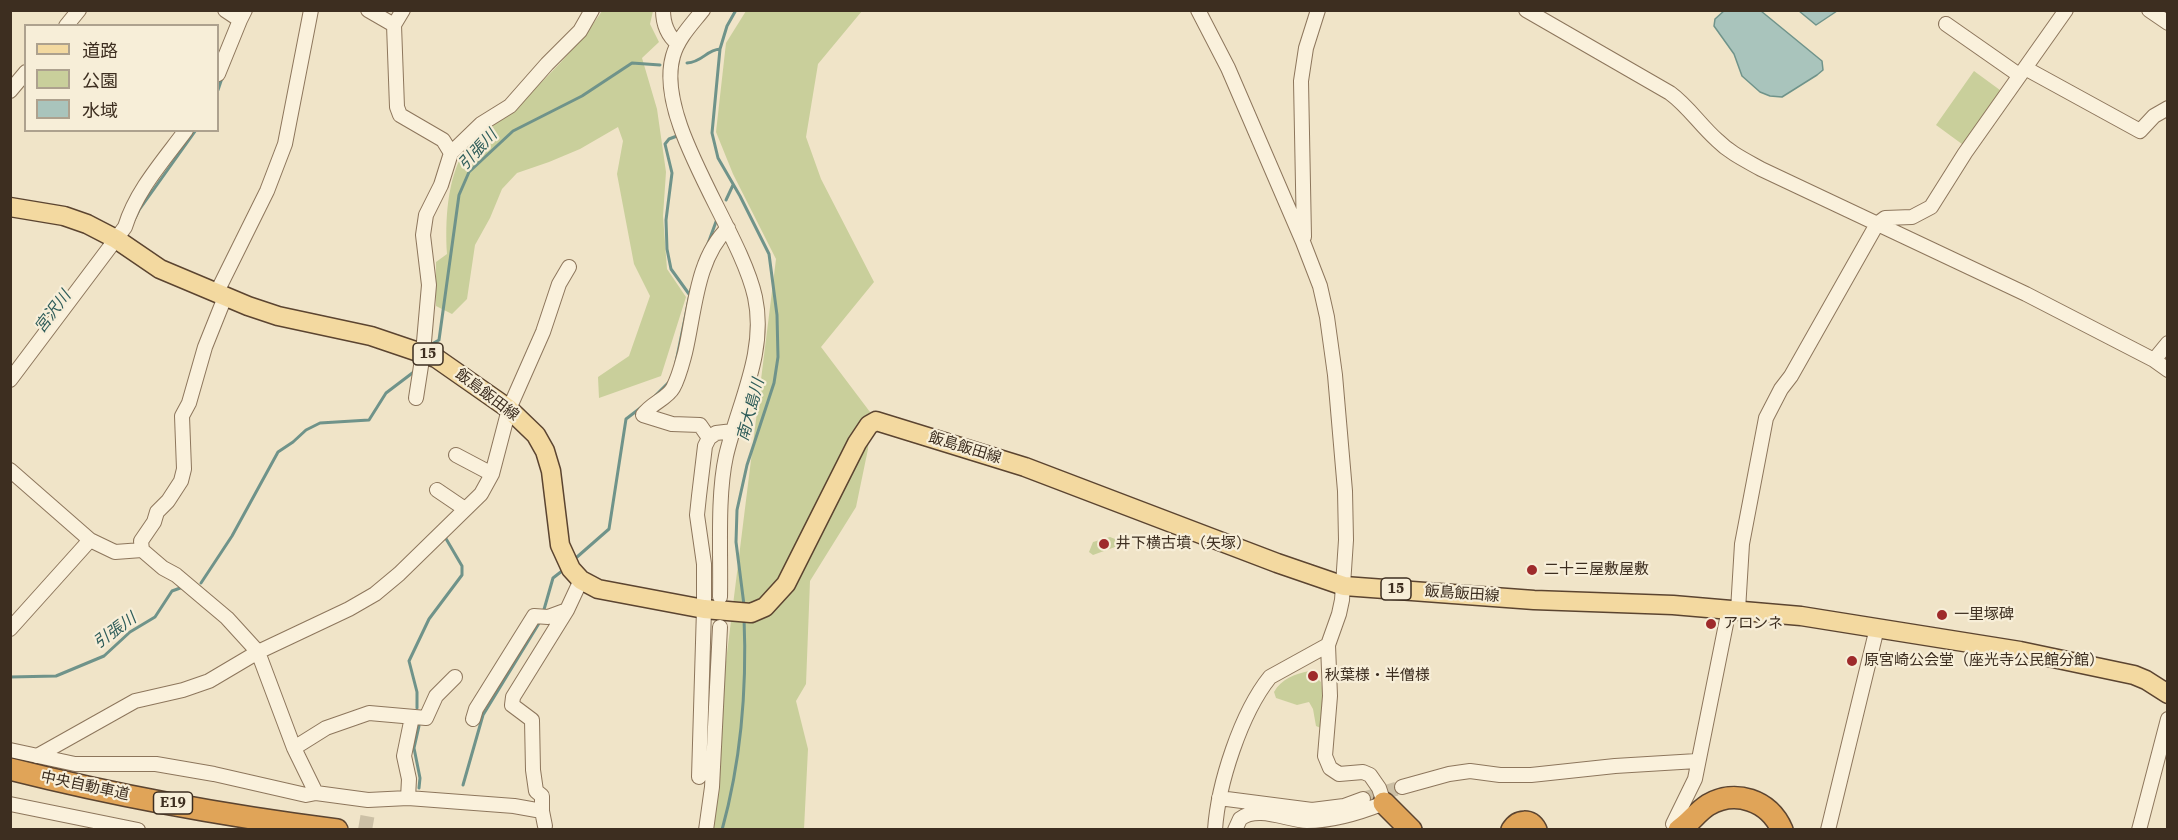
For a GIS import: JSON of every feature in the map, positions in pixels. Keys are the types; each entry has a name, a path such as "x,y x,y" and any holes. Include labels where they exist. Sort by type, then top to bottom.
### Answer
{"highway":[{"name":"中央自動車道","path":"10,769 114,793 336,830"},
{"name":"中央自動車道","path":"10,783 112,806 242,830"},
{"path":"1682,828 1709,805 1731,797 1747,799 1762,805 1774,816 1782,830"},
{"path":"1384,803 1401,830"},
{"path":"1384,803 1411,830"},
{"path":"1682,828 1713,812 1735,806 1750,808 1757,812 1768,822 1772,830"},
{"path":"1512,830 1515,825 1525,822 1530,823 1536,830"}],"main road":[{"name":"飯島飯田線","path":"10,207 64,216 87,224 116,239 160,269 221,296 278,316 371,336 436,358 509,409 536,435 545,451 551,471 560,545 571,569 581,580 598,589 704,609 752,613 765,607 786,584 857,443 869,425 876,421 1025,467 1277,563 1344,586 1801,616 2020,651 2134,675 2168,694"}],"street":[{"path":"68,24 79,10"},
{"path":"219,72 243,15 225,10"},
{"path":"311,10 285,144 221,296 204,347 189,404 182,416 184,469 181,481 168,501 157,512 154,522 141,541 142,550 219,611 258,652 294,748 316,793"},
{"path":"368,10 394,26"},
{"path":"403,10 394,26 397,107 400,115 443,140 451,153"},
{"path":"416,398 423,353 429,285 423,235 426,215 441,185 451,153 481,124 510,106 580,31 592,10"},
{"path":"663,10 664,26 671,38 678,44"},
{"path":"703,10 678,44 670,71 675,110 751,282 758,322 753,364 726,458 720,597"},
{"path":"1198,10 1228,68 1304,242 1322,296 1335,375 1345,492 1344,586 1339,614 1328,645 1330,689 1325,747 1326,763 1329,768 1339,774 1363,772 1370,775 1375,780 1384,803 1355,814 1324,820 1309,821 1251,814 1240,819 1236,830"},
{"path":"1304,242 1301,81 1306,48 1318,10"},
{"path":"1526,10 1683,102 1732,154 1761,170 2026,294 2154,360 2168,370"},
{"path":"1682,828 1733,610 1742,544 1766,418 1876,224 1885,218 1912,217 1931,207 2066,10"},
{"path":"2149,10 2168,23"},
{"path":"1946,24 2022,72 2140,131 2154,116 2168,108"},
{"path":"10,91 24,74"},
{"path":"10,380 116,239 150,179 185,132"},
{"path":"709,438 700,425 672,424 643,415 648,407 672,390 680,372 687,345 697,287 716,239 728,228"},
{"path":"37,756 135,701 183,690 209,681 258,652 312,628 375,594 422,553 481,494 492,474 509,409 543,332 559,284 569,267"},
{"path":"2154,360 2168,343"},
{"path":"699,777 704,564 697,515 705,446 709,438 716,433 734,431"},
{"path":"456,455 492,474"},
{"path":"10,470 90,540 114,552 142,550"},
{"path":"436,490 465,509"},
{"path":"10,629 90,540"},
{"path":"545,826 542,796 536,791 533,770 532,720 512,705 513,697 567,610 581,580"},
{"path":"474,718 476,709 541,617 567,610"},
{"path":"706,830 712,787 720,627"},
{"path":"1828,830 1876,628"},
{"path":"1215,829 1219,798 1228,765 1251,707 1264,684 1270,677 1328,645"},
{"path":"536,659 543,659 556,647"},
{"path":"294,748 326,728 369,713 426,718 436,696 455,677"},
{"path":"408,798 409,779 404,756 412,717"},
{"path":"2139,830 2168,719"},
{"path":"10,750 75,764 156,764 214,774 306,795 316,793 368,807 408,798 514,806 542,811"},
{"path":"1402,788 1449,774 1470,771 1500,775 1531,775 1615,766 1697,761"},
{"path":"1219,798 1312,810 1344,806 1363,799"},
{"path":"10,804 138,830"}],"green space":[{"path":"602,11 653,11 650,24 659,42 642,58 657,109 666,172 663,216 667,269 686,297 661,376 599,398 598,377 629,356 650,296 634,264 617,174 623,141 618,127 580,149 517,173 502,189 475,245 467,299 452,314 436,306 436,262 447,254 448,201 458,162 464,151 474,139 507,114 549,75 583,37"},
{"path":"746,11 862,11 818,64 806,137 821,179 874,282 821,347 870,412 868,449 856,507 810,581 806,684 796,701 808,749 804,829 705,830 776,259 733,174 716,132 726,43"},
{"path":"1974,71 2004,93 1966,147 1936,125"},
{"path":"1110,537 1120,541 1115,547 1093,555 1089,552 1093,542"},
{"path":"1309,671 1321,682 1324,702 1323,729 1316,726 1313,709 1309,702 1297,705 1276,698 1274,692 1289,678"}],"water":[{"path":"1725,10 1761,11 1822,61 1823,70 1782,97 1760,92 1742,76 1734,54 1714,26 1715,19"},
{"path":"1799,11 1837,11 1816,25"}],"waterway":[{"name":"南大島川","path":"736,10 727,26 720,49 712,133 718,158 769,254 777,315 778,357 774,383 747,465 737,510 736,542 744,605"},
{"name":"引張川","path":"687,63 697,61 711,51 720,49"},
{"name":"引張川","path":"430,345 439,340 459,195 469,172 513,131 582,96 632,63 660,65"},
{"name":"宮沢川","path":"219,87 222,78"},
{"name":"宮沢川","path":"134,220 195,132"},
{"path":"677,136 669,139 665,144 672,173 666,220 667,249 671,269 689,294"},
{"path":"726,200 733,185"},
{"path":"706,249 717,219"},
{"path":"676,362 691,289"},
{"name":"引張川","path":"201,583 232,536 278,452 306,430 320,423 369,420 386,393 415,371"},
{"path":"655,396 669,382"},
{"path":"577,557 609,529 626,419 643,406"},
{"path":"417,708 417,692 409,661 429,619 462,575 462,566 445,537"},
{"path":"543,613 553,578 562,571"},
{"name":"引張川","path":"10,677 56,676 104,656 130,632 155,617 172,591 183,587"},
{"name":"南大島川","path":"722,830 734,778 741,724 744,617"},
{"path":"463,785 483,715 541,620"},
{"path":"419,726 414,748 420,778 419,788"}],"tunnel":[{"path":"1363,799 1402,787"},
{"path":"365,830 368,813"}],"place":[{"name":"井下横古墳（矢塚）","path":"1104,544"},
{"name":"二十三屋敷屋敷","path":"1532,570"},
{"name":"一里塚碑","path":"1942,615"},
{"name":"アロンネ","path":"1711,624"},
{"name":"原宮崎公会堂（座光寺公民館分館）","path":"1852,661"},
{"name":"秋葉様・半僧様","path":"1313,676"}]}
